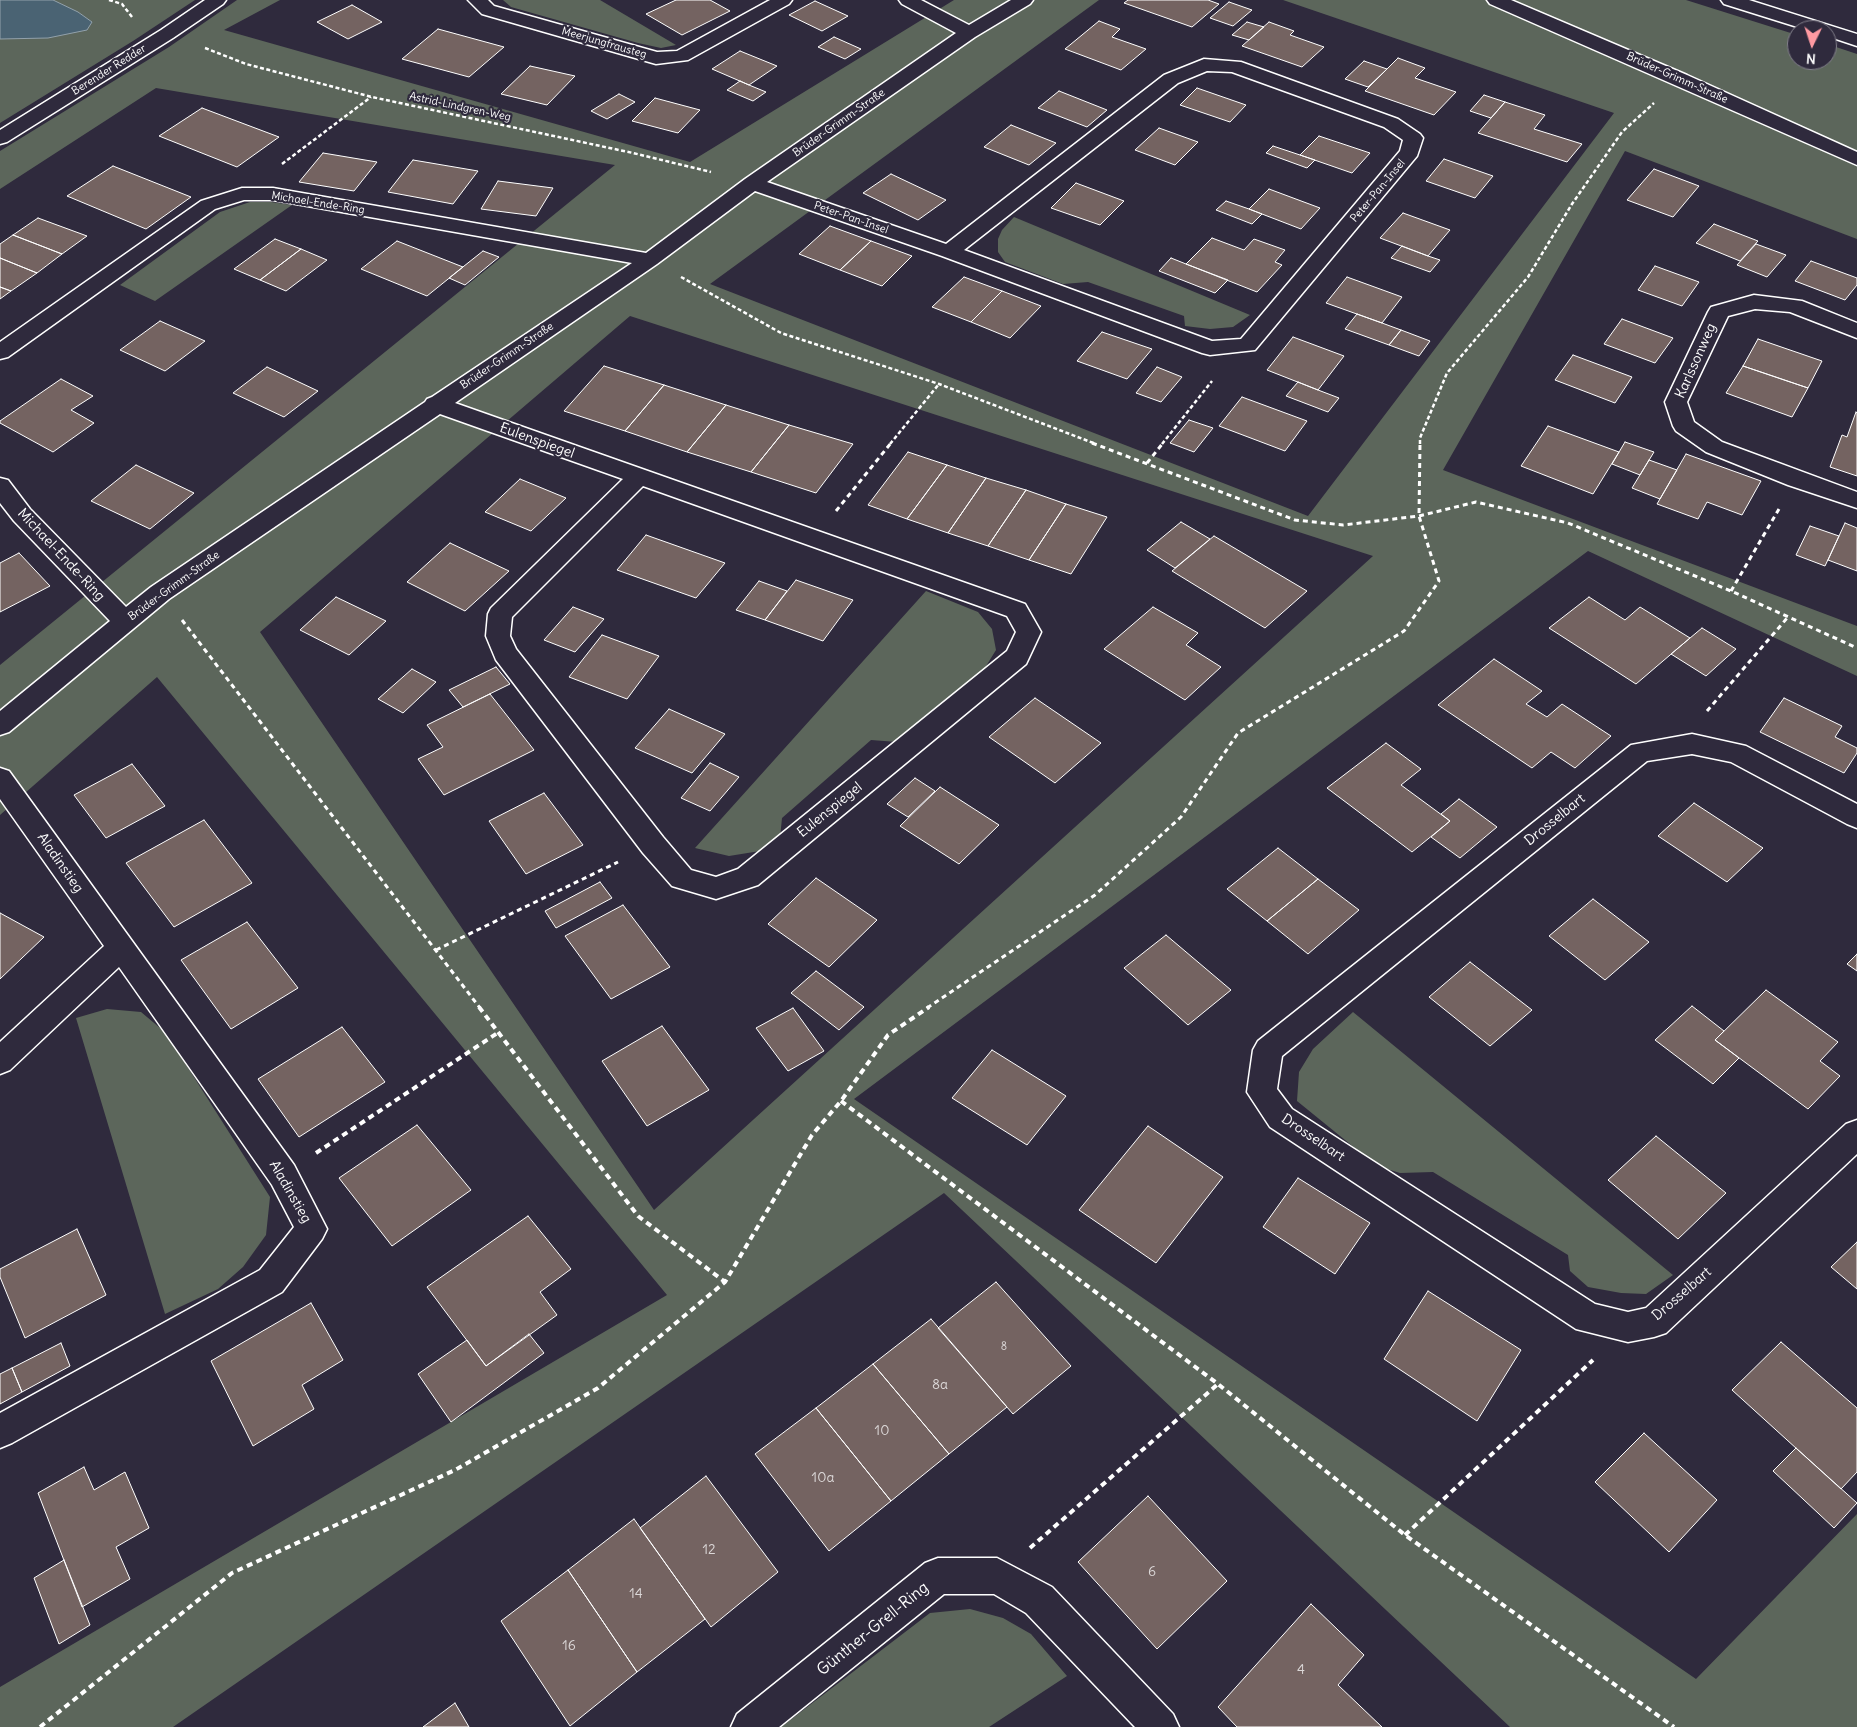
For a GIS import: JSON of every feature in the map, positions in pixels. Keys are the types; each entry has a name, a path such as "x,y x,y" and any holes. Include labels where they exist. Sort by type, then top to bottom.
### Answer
{"street":[{"name":"Berender Redder","path":"0,138 167,34 217,0"},
{"name":"Meerjungfrausteg","path":"477,0 488,10 656,58 681,56 783,0"},
{"path":"908,0 969,33"},
{"name":"Brüder-Grimm-Straße","path":"0,725 160,593 435,404 650,260 752,183 969,33 1024,0"},
{"name":"Brüder-Grimm-Straße","path":"1496,0 1680,79 1857,159"},
{"path":"1730,0 1794,20"},
{"path":"1837,34 1857,40"},
{"name":"Peter-Pan-Insel","path":"752,183 949,252 1210,348 1248,344 1410,152 1413,138 1391,123 1244,69 1234,66 1204,65 1171,78 949,252"},
{"name":"Michael-Ende-Ring","path":"0,352 208,205 242,194 273,194 650,260"},
{"name":"Karlssonweg","path":"1857,331 1794,306 1754,302 1719,312 1676,402 1684,426 1714,447 1796,479 1857,500"},
{"name":"Eulenspiegel","path":"435,404 638,478 1016,610 1029,632 1017,657 748,877 716,888 682,878 653,845 506,653 498,636 500,614 638,478"},
{"name":"Michael-Ende-Ring","path":"0,486 22,515 125,621"},
{"name":"Drosselbart","path":"1857,817 1737,753 1692,744 1640,752 1268,1050 1262,1092 1281,1118 1588,1318 1628,1327 1654,1322 1857,1134"},
{"name":"Aladinstieg","path":"0,778 283,1175 311,1229 271,1281 0,1431"},
{"path":"0,1062 120,948"},
{"name":"Günther-Grell-Ring","path":"750,1727 938,1576 998,1576"},
{"path":"998,1576 1039,1600 1160,1727"}],"path":[{"name":"Astrid-Lindgren-Weg","path":"167,34 246,64 372,97 633,153 752,183"},
{"path":"40,1727 232,1573 455,1470 598,1388 725,1282 812,1135 841,1101 888,1035 1095,895 1181,817 1238,734 1404,631 1439,581 1419,516 1420,438 1448,373 1528,277 1572,204 1622,132 1680,79"},
{"path":"242,194 372,97"},
{"path":"650,260 781,333 939,384 1295,520 1343,525 1419,516 1476,502 1568,523 1731,591 1857,648"},
{"path":"1147,462 1218,373 1210,348"},
{"path":"814,538 939,384"},
{"path":"1731,591 1796,479"},
{"path":"160,593 499,1032 638,1216 725,1282"},
{"path":"1692,744 1700,720 1788,616"},
{"path":"436,950 653,845"},
{"path":"283,1175 499,1032"},
{"path":"841,1101 1218,1384 1405,1535 1674,1727"},
{"path":"1405,1535 1628,1327"},
{"path":"998,1576 1218,1384"}],"shaded area":[{"path":"0,0 195,0 133,41 0,123"},
{"path":"237,0 280,0 224,30 690,162 954,0 1099,0 710,284 1308,516 1614,113 1283,0 1686,0 1787,32 1787,70 1837,70 1837,47 1857,54 1857,239 1625,151 1443,470 1857,626 1857,676 1588,551 854,1099 1696,1679 1857,1514 1857,1727 1510,1727 944,1193 173,1727 0,1727 0,1687 667,1295 157,677 0,815 0,665 615,165 156,88 0,189 0,151 169,47","holes":["630,316 1373,556 654,1210 260,632"]},
{"path":"503,0 600,0 676,45 661,48 638,43 511,7"},
{"path":"250,202 292,205 155,301 120,285 220,212"},
{"path":"1014,217 1250,315 1233,327 1210,329 1185,326 1184,316 1088,282 1063,284 1005,262 998,252 998,239 1002,230"},
{"path":"926,591 978,612 992,629 996,650 983,671 897,742 871,740 782,818 780,838 760,851 729,856 695,848"},
{"path":"107,1009 141,1012 166,1033 270,1197 266,1235 243,1267 218,1289 165,1314 76,1018"},
{"path":"1353,1012 1673,1275 1646,1294 1621,1293 1588,1287 1570,1271 1568,1255 1433,1172 1400,1173 1377,1166 1297,1101 1299,1072 1313,1049"},
{"path":"970,1609 1003,1618 1031,1634 1067,1676 989,1727 781,1727 930,1613"}],"water":[{"path":"0,0 53,0 78,12 92,22 87,30 48,38 0,39"}],"building":[{"path":"676,0 710,0 730,11 682,35 646,14"},
{"path":"1128,0 1208,0 1219,4 1192,27 1124,3"},
{"path":"815,1 848,16 822,31 789,15"},
{"path":"1229,2 1252,10 1233,26 1210,18"},
{"path":"352,5 382,22 348,39 317,22"},
{"path":"1099,21 1120,29 1112,37 1146,49 1121,70 1065,49"},
{"path":"1247,22 1264,27 1249,40 1232,35"},
{"path":"1269,22 1294,31 1290,35 1324,47 1302,67 1242,46"},
{"path":"438,29 504,47 469,77 402,59"},
{"path":"834,37 861,49 845,59 818,47"},
{"path":"740,51 777,66 749,85 712,69"},
{"path":"1398,58 1425,68 1415,78 1456,92 1434,115 1365,91"},
{"path":"1364,61 1387,69 1368,87 1345,79"},
{"path":"530,66 575,76 547,105 501,94"},
{"path":"740,81 766,92 753,101 727,90"},
{"path":"1197,88 1246,105 1230,122 1180,105"},
{"path":"1059,91 1107,110 1087,127 1038,108"},
{"path":"619,94 635,102 607,119 591,111"},
{"path":"1484,95 1505,102 1491,118 1470,111"},
{"path":"655,98 700,110 678,133 632,121"},
{"path":"1505,102 1545,115 1534,129 1582,144 1567,162 1478,133"},
{"path":"202,108 279,137 237,167 159,136"},
{"path":"1011,125 1056,143 1029,165 984,147"},
{"path":"1159,128 1198,142 1175,165 1135,150"},
{"path":"1319,136 1370,153 1352,173 1300,155"},
{"path":"1273,146 1315,160 1307,168 1266,153"},
{"path":"323,153 377,162 354,191 299,182"},
{"path":"1444,159 1493,176 1475,198 1426,181"},
{"path":"413,160 478,171 453,204 388,192"},
{"path":"113,166 191,197 146,229 67,196"},
{"path":"1654,169 1699,186 1673,217 1627,200"},
{"path":"891,174 946,200 918,220 863,193"},
{"path":"498,181 553,188 536,216 481,209"},
{"path":"1076,183 1124,201 1100,225 1051,208"},
{"path":"1269,189 1320,208 1301,229 1249,209"},
{"path":"1226,201 1262,214 1252,224 1216,210"},
{"path":"1403,213 1450,230 1428,256 1380,238"},
{"path":"38,218 87,236 62,254 13,235"},
{"path":"1714,224 1758,241 1740,261 1696,243"},
{"path":"830,226 871,241 840,270 799,254"},
{"path":"13,235 62,254 37,273 0,258 0,244"},
{"path":"1212,238 1244,250 1254,239 1285,250 1275,262 1282,265 1257,292 1186,264"},
{"path":"275,239 301,249 260,280 234,269"},
{"path":"397,241 463,267 427,296 361,269"},
{"path":"871,241 912,256 882,286 840,270"},
{"path":"1756,244 1786,255 1767,277 1737,265"},
{"path":"1402,246 1440,260 1430,272 1391,258"},
{"path":"301,249 327,260 286,291 260,280"},
{"path":"483,251 499,257 465,285 449,278"},
{"path":"0,258 37,273 11,291 0,287"},
{"path":"1171,258 1228,280 1215,293 1159,271"},
{"path":"1811,261 1857,278 1857,285 1845,300 1795,281"},
{"path":"1655,266 1699,282 1682,306 1638,290"},
{"path":"964,277 1002,291 971,322 932,307"},
{"path":"1347,277 1402,297 1382,323 1326,303"},
{"path":"0,287 11,291 0,299"},
{"path":"1002,291 1041,306 1010,338 971,322"},
{"path":"1357,314 1401,330 1389,345 1345,329"},
{"path":"1622,319 1673,338 1655,363 1604,344"},
{"path":"160,321 205,341 165,371 120,350"},
{"path":"1401,330 1430,341 1419,356 1389,345"},
{"path":"1102,332 1152,349 1127,379 1077,361"},
{"path":"1293,337 1344,356 1318,390 1267,370"},
{"path":"1758,339 1822,361 1808,388 1743,366"},
{"path":"1573,355 1632,377 1615,403 1555,380"},
{"path":"604,366 664,385 625,431 564,411"},
{"path":"1743,366 1808,388 1792,417 1726,393"},
{"path":"267,367 318,391 284,417 233,393"},
{"path":"1157,367 1182,377 1161,402 1136,393"},
{"path":"61,379 93,396 71,410 94,423 53,452 0,423 0,421"},
{"path":"1298,382 1339,398 1328,412 1286,396"},
{"path":"664,385 726,405 687,452 625,431"},
{"path":"1242,397 1307,421 1285,451 1219,426"},
{"path":"726,405 789,425 751,472 687,452"},
{"path":"1856,412 1857,476 1830,467 1842,435 1847,437"},
{"path":"1189,420 1213,428 1194,452 1170,443"},
{"path":"789,425 853,444 816,493 751,472"},
{"path":"1548,426 1619,452 1593,494 1521,466"},
{"path":"1625,442 1654,452 1640,475 1612,464"},
{"path":"908,452 947,465 907,519 868,505"},
{"path":"1686,454 1761,481 1742,515 1707,502 1698,519 1657,504"},
{"path":"1649,460 1677,470 1660,499 1632,488"},
{"path":"136,465 194,493 150,529 91,501"},
{"path":"947,465 986,478 948,533 907,519"},
{"path":"986,478 1026,490 988,546 948,533"},
{"path":"520,479 566,498 531,531 485,512"},
{"path":"1026,490 1066,504 1029,560 988,546"},
{"path":"1066,504 1107,517 1071,574 1029,560"},
{"path":"1181,522 1210,539 1175,568 1147,550"},
{"path":"1845,523 1857,528 1857,571 1828,560"},
{"path":"1810,526 1839,536 1825,566 1796,555"},
{"path":"646,535 725,563 696,598 617,570"},
{"path":"1214,536 1307,591 1265,628 1172,571"},
{"path":"450,543 509,571 465,611 407,582"},
{"path":"19,553 50,586 0,612 0,563"},
{"path":"796,580 853,600 823,641 765,620"},
{"path":"759,581 787,591 765,620 736,610"},
{"path":"336,597 386,621 349,655 300,630"},
{"path":"1589,597 1625,620 1640,607 1690,638 1636,684 1549,628"},
{"path":"573,607 604,619 575,652 544,640"},
{"path":"1153,607 1198,633 1186,645 1221,667 1185,700 1104,649"},
{"path":"1702,628 1736,649 1706,676 1671,654"},
{"path":"602,635 659,656 627,699 569,677"},
{"path":"1494,659 1542,691 1526,704 1547,717 1562,704 1611,736 1575,768 1551,752 1532,768 1438,705"},
{"path":"496,667 510,684 463,707 449,690"},
{"path":"412,669 436,682 403,713 378,699"},
{"path":"490,694 534,750 444,795 418,759 443,747 427,725"},
{"path":"1035,698 1101,743 1055,783 989,737"},
{"path":"1784,698 1842,726 1835,737 1857,748 1857,753 1844,773 1760,732"},
{"path":"669,709 725,734 692,773 635,748"},
{"path":"1386,743 1421,769 1401,785 1450,821 1412,852 1327,788"},
{"path":"710,763 739,777 710,811 681,798"},
{"path":"132,764 165,806 106,838 74,795"},
{"path":"915,778 935,791 908,817 887,804"},
{"path":"940,787 999,825 959,864 900,826"},
{"path":"544,793 583,845 526,874 489,821"},
{"path":"1459,799 1497,827 1460,858 1431,837 1450,821 1441,814"},
{"path":"1694,803 1763,848 1727,882 1658,836"},
{"path":"204,820 252,883 174,927 126,863"},
{"path":"1278,848 1318,879 1267,921 1227,889"},
{"path":"816,878 877,920 829,967 768,924"},
{"path":"1318,879 1359,910 1308,954 1267,921"},
{"path":"600,882 612,898 556,928 545,911"},
{"path":"1593,899 1649,942 1605,980 1549,936"},
{"path":"623,905 670,967 611,999 565,936"},
{"path":"0,913 44,937 0,979"},
{"path":"247,922 298,988 231,1029 181,960"},
{"path":"1166,935 1231,990 1188,1025 1124,968"},
{"path":"1857,954 1857,971 1847,964"},
{"path":"1470,962 1532,1010 1490,1046 1429,997"},
{"path":"816,971 864,1007 839,1030 791,993"},
{"path":"1766,990 1838,1042 1820,1061 1840,1076 1808,1109 1715,1040"},
{"path":"1692,1006 1724,1031 1715,1040 1739,1058 1713,1084 1655,1040"},
{"path":"793,1008 824,1051 788,1071 756,1028"},
{"path":"662,1026 709,1090 647,1126 602,1061"},
{"path":"342,1027 385,1082 299,1137 258,1079"},
{"path":"992,1050 1066,1096 1027,1145 952,1098"},
{"path":"417,1125 471,1190 392,1246 339,1178"},
{"path":"1148,1126 1223,1177 1156,1263 1079,1210"},
{"path":"1656,1136 1726,1193 1678,1239 1608,1180"},
{"path":"1298,1178 1370,1223 1335,1274 1263,1227"},
{"path":"528,1216 571,1269 540,1292 557,1315 486,1366 427,1287"},
{"path":"77,1229 106,1295 25,1338 0,1277 0,1269"},
{"path":"1857,1242 1857,1289 1831,1267"},
{"path":"996,1282 1071,1366 1013,1414 938,1328"},
{"path":"1428,1291 1521,1350 1477,1421 1384,1359"},
{"path":"311,1303 343,1360 302,1385 314,1409 253,1446 211,1361"},
{"path":"931,1319 1007,1407 949,1454 873,1364"},
{"path":"529,1334 544,1353 451,1422 418,1374 467,1340 486,1366"},
{"path":"1781,1342 1857,1408 1857,1472 1841,1489 1732,1390"},
{"path":"61,1343 70,1366 22,1392 12,1368"},
{"path":"873,1364 949,1454 891,1501 816,1408"},
{"path":"12,1368 22,1392 0,1404 0,1374"},
{"path":"816,1408 891,1501 829,1551 755,1454"},
{"path":"1644,1433 1717,1500 1669,1552 1595,1482"},
{"path":"1796,1448 1857,1503 1834,1528 1773,1471"},
{"path":"84,1467 94,1490 125,1472 149,1528 116,1547 130,1579 82,1607 38,1493"},
{"path":"706,1476 778,1572 711,1627 640,1528"},
{"path":"1148,1496 1227,1581 1157,1649 1078,1562"},
{"path":"634,1519 705,1619 637,1672 568,1570"},
{"path":"64,1560 90,1625 59,1644 34,1578"},
{"path":"568,1570 637,1672 570,1726 501,1621"},
{"path":"1311,1604 1364,1655 1338,1685 1382,1727 1237,1727 1218,1707"},
{"path":"455,1703 469,1727 423,1727"}]}
